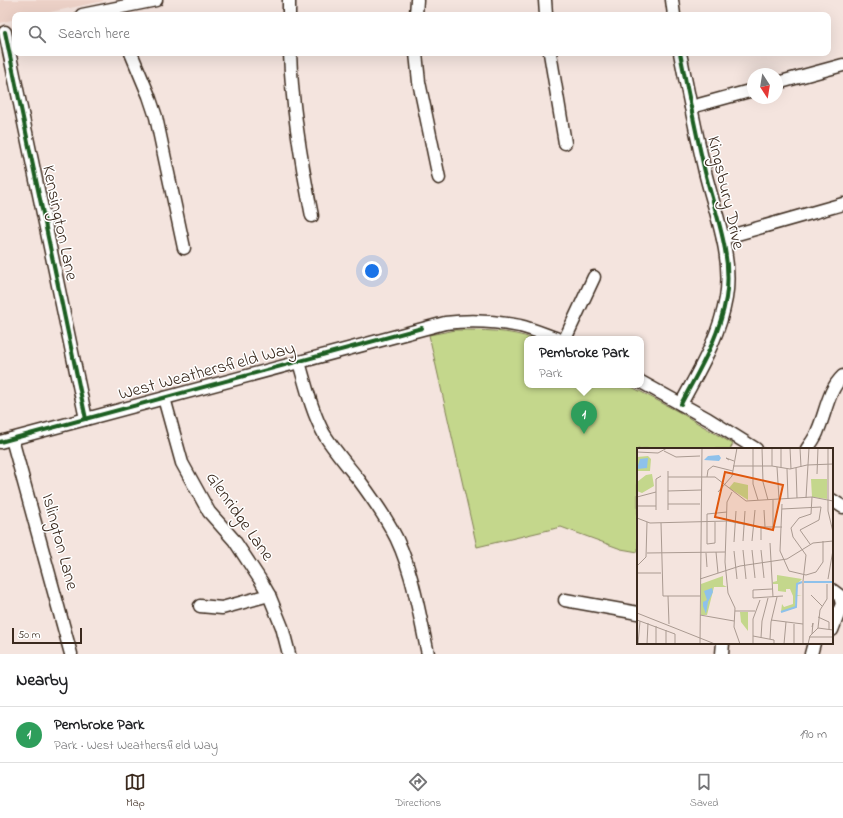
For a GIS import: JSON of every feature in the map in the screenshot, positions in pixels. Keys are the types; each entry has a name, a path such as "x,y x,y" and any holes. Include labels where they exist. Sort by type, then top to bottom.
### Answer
{"street":[{"path":"120,11 156,0"},
{"path":"289,0 289,12"},
{"path":"416,12 417,0"},
{"path":"545,0 546,12"},
{"path":"672,0 674,12"},
{"name":"Kensington Lane","path":"6,31 86,419"},
{"path":"132,56 156,117 184,248"},
{"path":"290,56 296,123 312,216"},
{"path":"416,56 419,82 439,178"},
{"path":"550,56 565,143"},
{"name":"Kingsbury Drive","path":"681,56 705,172 723,238 726,253 727,274 726,297 721,322 710,349 681,404"},
{"path":"783,81 843,65"},
{"path":"692,107 747,92"},
{"path":"723,238 843,204"},
{"path":"566,336 594,277"},
{"name":"West Weathersfield Way","path":"0,442 445,323 460,321 490,322 520,326 549,336"},
{"path":"299,362 310,399 324,433 341,459 359,481 391,529 402,551 410,577 428,654"},
{"path":"808,448 818,431 836,384 843,376"},
{"path":"644,384 708,419 754,448"},
{"name":"Glenridge Lane","path":"164,398 182,463 209,512 234,540 269,595 282,626 289,654"},
{"name":"Islington Lane","path":"12,439 71,654"},
{"path":"833,501 843,507"},
{"path":"833,591 840,596 842,604 833,627"},
{"path":"200,606 222,608 269,595"},
{"path":"565,600 637,614"},
{"path":"722,654 723,644"},
{"path":"811,654 814,644"}],"shaded area":[{"path":"0,0 103,0 51,12 12,12 12,20 0,23"}],"green space":[{"path":"456,330 486,330 525,336 524,388 634,388 679,412 733,444 731,448 637,448 637,552 621,549 561,527 477,547 429,335"}],"cycle path":[{"path":"5,32 86,419"},
{"path":"681,56 705,172 722,234 728,282 723,313 714,340 681,404"},
{"path":"0,442 422,328"}],"place":[{"name":"Pembroke Park","path":"584,434"}]}
